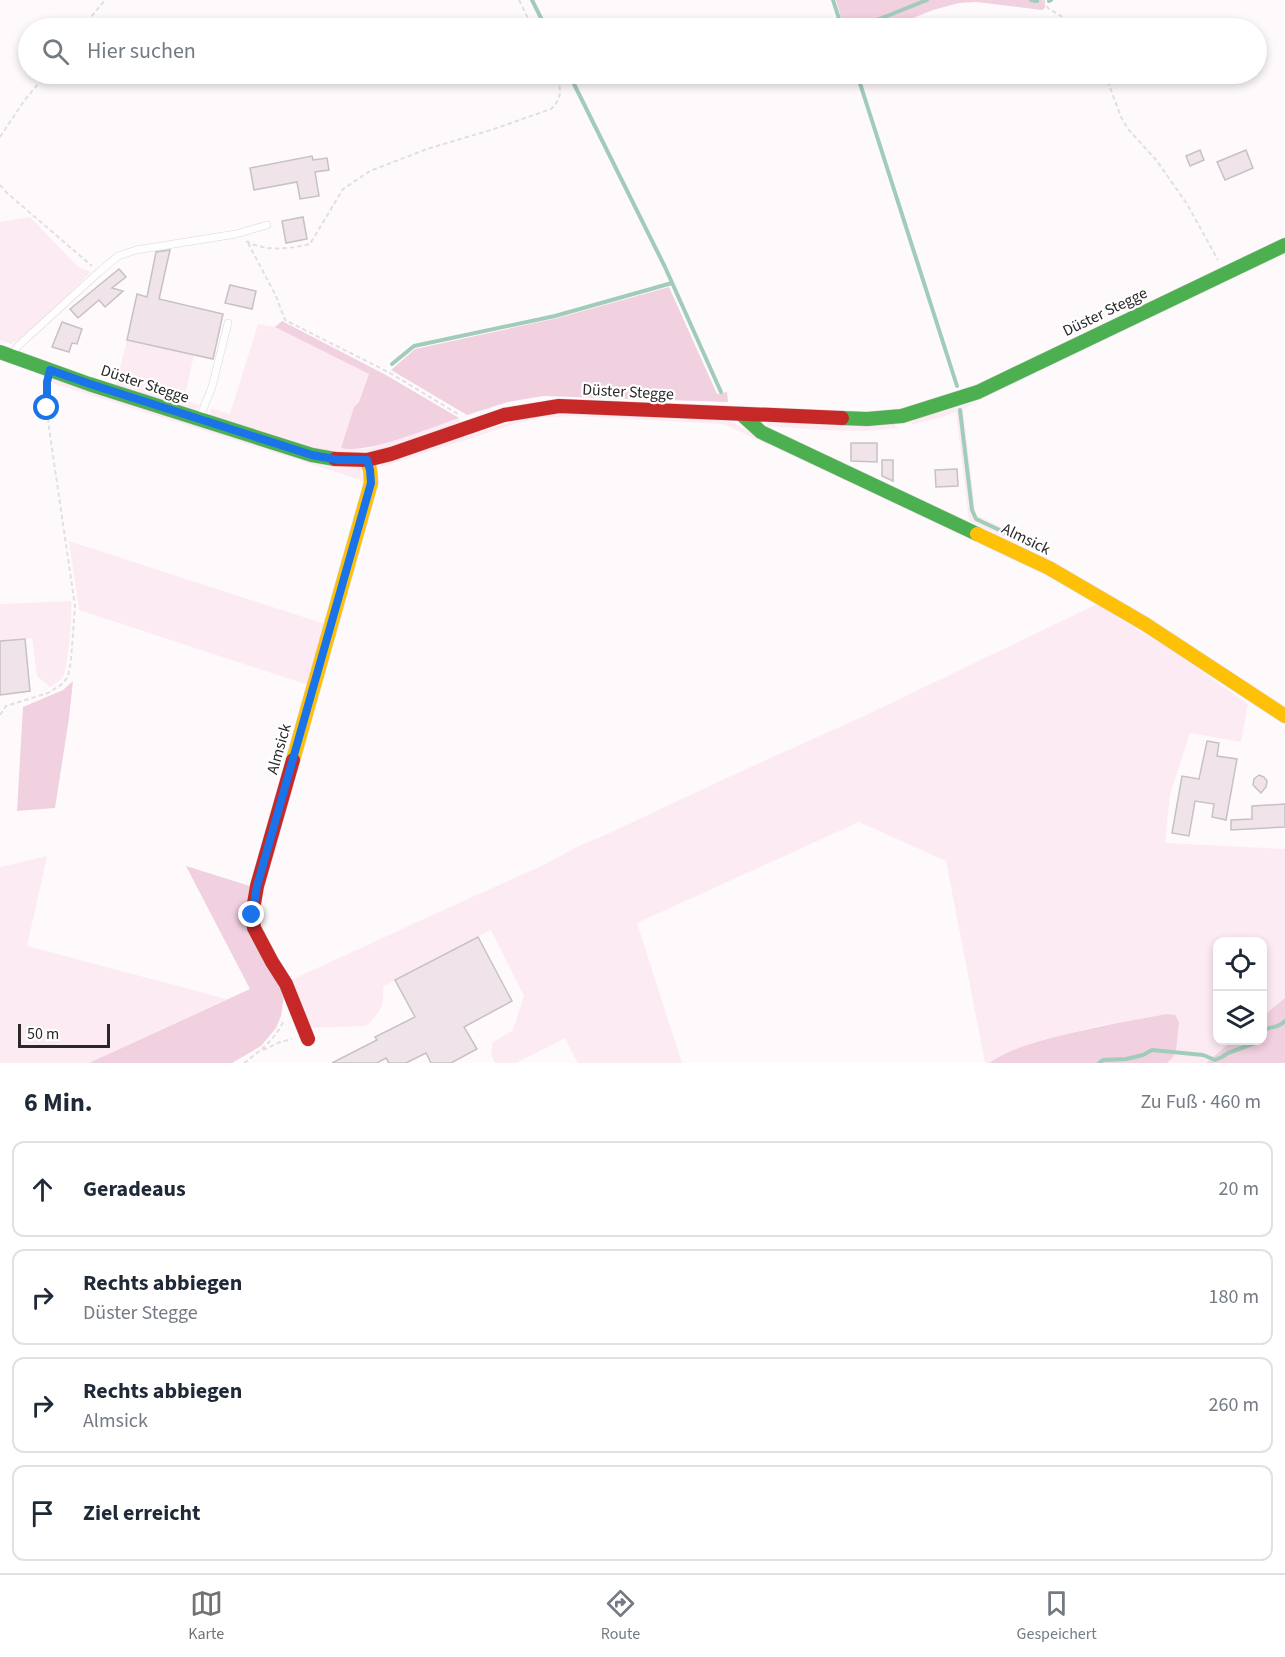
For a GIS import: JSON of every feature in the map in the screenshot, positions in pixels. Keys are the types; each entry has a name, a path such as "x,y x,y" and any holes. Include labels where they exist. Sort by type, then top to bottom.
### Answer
{"street":[{"name":"Düster Stegge","path":"5,354 312,455 339,460 367,460 504,415 559,406 867,419 902,416 978,392 1285,245"},
{"name":"Almsick","path":"741,414 761,432 1048,568 1145,624 1285,716"},
{"name":"Almsick","path":"308,1039 286,984 260,942 252,915 257,886 371,483 367,460"}],"lane":[{"path":"5,354 18,346 118,256 136,250 236,234 267,225"},
{"path":"199,419 212,387 228,323"}],"path":[{"path":"90,18 105,0"},
{"path":"519,0 528,18"},
{"path":"1041,0 1048,8 1064,18"},
{"path":"0,137 38,84"},
{"path":"236,234 248,243 267,248 289,249 310,244 343,189 370,171 427,149 551,109 560,96 559,84"},
{"path":"1109,84 1128,129 1157,161 1187,204 1225,273"},
{"path":"0,185 99,272"},
{"path":"248,243 276,296 285,320 390,373 462,416 470,427"},
{"path":"0,715 6,706 48,693 60,686 68,677 71,660 75,606 48,418 47,392 50,370"},
{"path":"243,1063 268,1044 277,1033 286,1011"},
{"path":"256,1054 280,1042 308,1039"}],"shaded area":[{"path":"836,0 1045,0 1045,8 1042,10 976,2 959,3 913,18 841,18"},
{"path":"30,217 78,267 91,272 32,331 11,344 0,340 0,222"},
{"path":"669,287 717,394 727,392 728,402 543,396 508,402 467,415 391,370 415,349 558,318"},
{"path":"282,321 386,375 459,418 382,444 366,448 341,448 354,407 359,402 369,374 275,327"},
{"path":"258,324 275,327 369,374 359,402 354,407 341,448 367,449 459,418 463,425 381,452 336,456 209,418 211,408 230,414"},
{"path":"127,340 194,355 184,400 200,405 194,413 115,388"},
{"path":"54,376 361,468 363,484 358,479 52,383"},
{"path":"979,401 963,409 976,515 1030,540 1026,547 969,521 956,412 910,425 915,419"},
{"path":"551,410 725,418 768,442 769,445 724,424 571,416 541,418 515,424 379,468 384,460"},
{"path":"767,423 894,423 898,428 865,431 832,430 767,426"},
{"path":"69,541 325,624 308,685 79,610"},
{"path":"71,601 71,626 66,668 62,678 50,687 37,676 32,638 0,641 0,604"},
{"path":"1097,604 1178,655 1248,704 1241,742 1190,733 1170,795 1165,843 1285,849 1285,998 1267,1013 1267,937 1213,937 1213,1045 1227,1045 1206,1063 1167,1063 1174,1056 1167,1014 1098,1026 1032,1043 985,1063 946,861 859,822 637,923 682,1063 578,1063 565,1038 516,1063 495,1063 491,1055 493,1042 513,1030 524,996 491,930 383,987 380,1009 366,1026 308,1028 289,981 862,717"},
{"path":"73,681 55,808 17,811 23,707 63,690"},
{"path":"47,856 27,946 227,999 89,1063 0,1063 0,867"},
{"path":"186,866 253,887 244,920 284,996 281,1016 276,1028 261,1046 232,1063 89,1063 250,989"},
{"path":"1285,998 1285,1063 1206,1063 1227,1045 1267,1045 1267,1013"},
{"path":"1167,1014 1175,1015 1179,1022 1176,1051 1167,1063 989,1063 1017,1049 1046,1039"}],"building":[{"path":"1200,150 1204,160 1190,166 1186,156"},
{"path":"1246,150 1253,168 1225,180 1217,162"},
{"path":"312,156 313,160 327,158 329,170 315,172 319,196 300,199 297,182 254,190 250,168"},
{"path":"303,217 307,239 286,243 282,221"},
{"path":"170,250 159,299 223,314 213,359 127,340 137,294 147,297 156,252"},
{"path":"119,269 126,277 112,288 123,291 105,307 99,300 78,318 70,309"},
{"path":"230,285 256,291 252,309 225,303"},
{"path":"62,322 82,329 77,344 72,343 69,352 52,347"},
{"path":"851,443 877,443 877,462 851,461"},
{"path":"882,460 893,460 893,481 882,476"},
{"path":"957,469 958,486 936,487 935,470"},
{"path":"25,639 30,691 0,695 0,641"},
{"path":"1207,741 1219,743 1217,756 1237,759 1226,820 1212,817 1214,804 1195,801 1189,836 1172,833 1182,776 1199,779"},
{"path":"1259,775 1267,781 1261,793 1253,785 1254,779"},
{"path":"1285,804 1285,827 1231,830 1231,820 1252,819 1252,806"},
{"path":"478,937 512,1001 464,1027 477,1049 451,1063 431,1063 426,1053 406,1063 389,1063 386,1058 377,1063 332,1063 377,1040 375,1037 415,1017 395,980"}],"waterway":[{"path":"532,0 541,18"},
{"path":"833,0 839,18"},
{"path":"882,18 927,0"},
{"path":"1031,0 1037,1"},
{"path":"574,84 665,267 721,392"},
{"path":"860,84 957,386"},
{"path":"392,364 414,346 555,316 672,283"},
{"path":"960,410 972,510 976,519 1027,543"},
{"path":"1267,1028 1279,1026 1285,1021"},
{"path":"1099,1063 1103,1060 1126,1059 1143,1055 1152,1050 1203,1055 1215,1060 1250,1045"}],"traffic: fast":[{"path":"842,418 867,419 902,416 978,392 1285,245"},
{"path":"0,352 89,384 312,455 335,459"},
{"path":"741,414 761,432 977,534"}],"traffic: slow":[{"path":"293,760 371,483 367,460"},
{"path":"977,534 1049,568 1145,624 1285,716"}],"traffic: jam":[{"path":"335,459 367,460 504,415 559,406 842,418"},
{"path":"293,760 257,886 252,915 254,928 286,984 308,1039"}],"route":[{"path":"47,408 47,382 50,370 312,455 339,460 367,460 371,483 257,886 252,915"}]}
